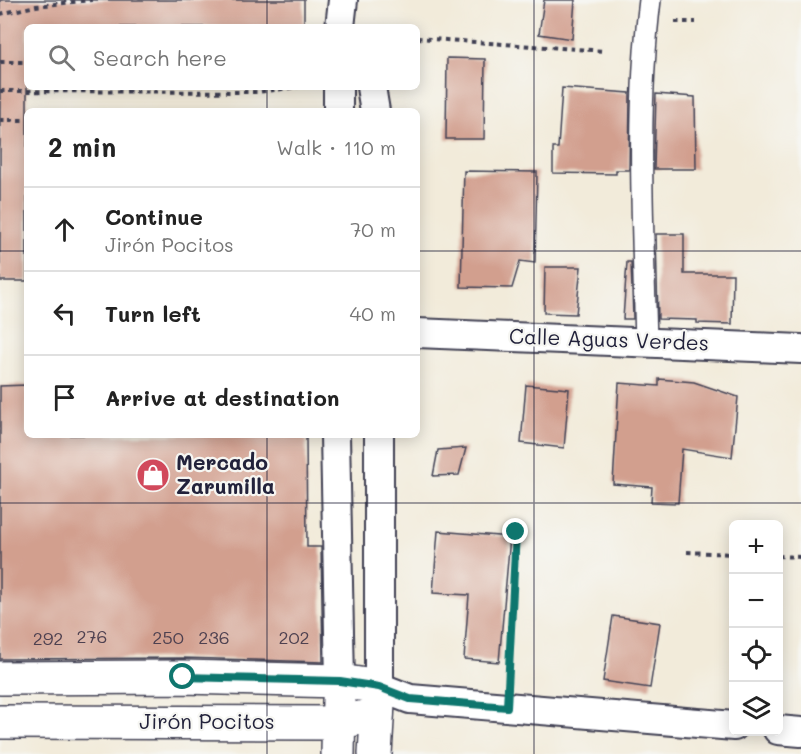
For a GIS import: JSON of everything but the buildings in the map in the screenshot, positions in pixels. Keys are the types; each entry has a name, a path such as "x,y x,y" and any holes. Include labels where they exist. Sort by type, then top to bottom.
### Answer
{"street":[{"path":"340,24 343,0"},
{"path":"646,342 641,155 646,35 650,0"},
{"path":"338,90 338,108"},
{"path":"372,90 374,108"},
{"name":"Calle Aguas Verdes","path":"420,333 801,349"},
{"path":"335,438 340,681 338,738"},
{"path":"375,754 378,700 378,438"},
{"name":"Jirón Pocitos","path":"0,678 183,677 340,681 378,700 410,699 729,726"},
{"name":"Jirón Pocitos","path":"0,722 338,738 378,700"},
{"path":"783,730 801,732"}],"path":[{"path":"0,14 36,6 92,0"},
{"path":"420,38 605,51"},
{"path":"0,62 24,62"},
{"path":"0,91 258,92 274,90"},
{"path":"0,120 24,120"},
{"path":"507,707 516,532"},
{"path":"687,552 729,554"},
{"path":"783,556 801,557"}],"place":[{"name":"Mercado Zarumilla","path":"153,475"}],"route":[{"path":"183,677 340,681 379,687 410,699 507,707 516,532"}]}
